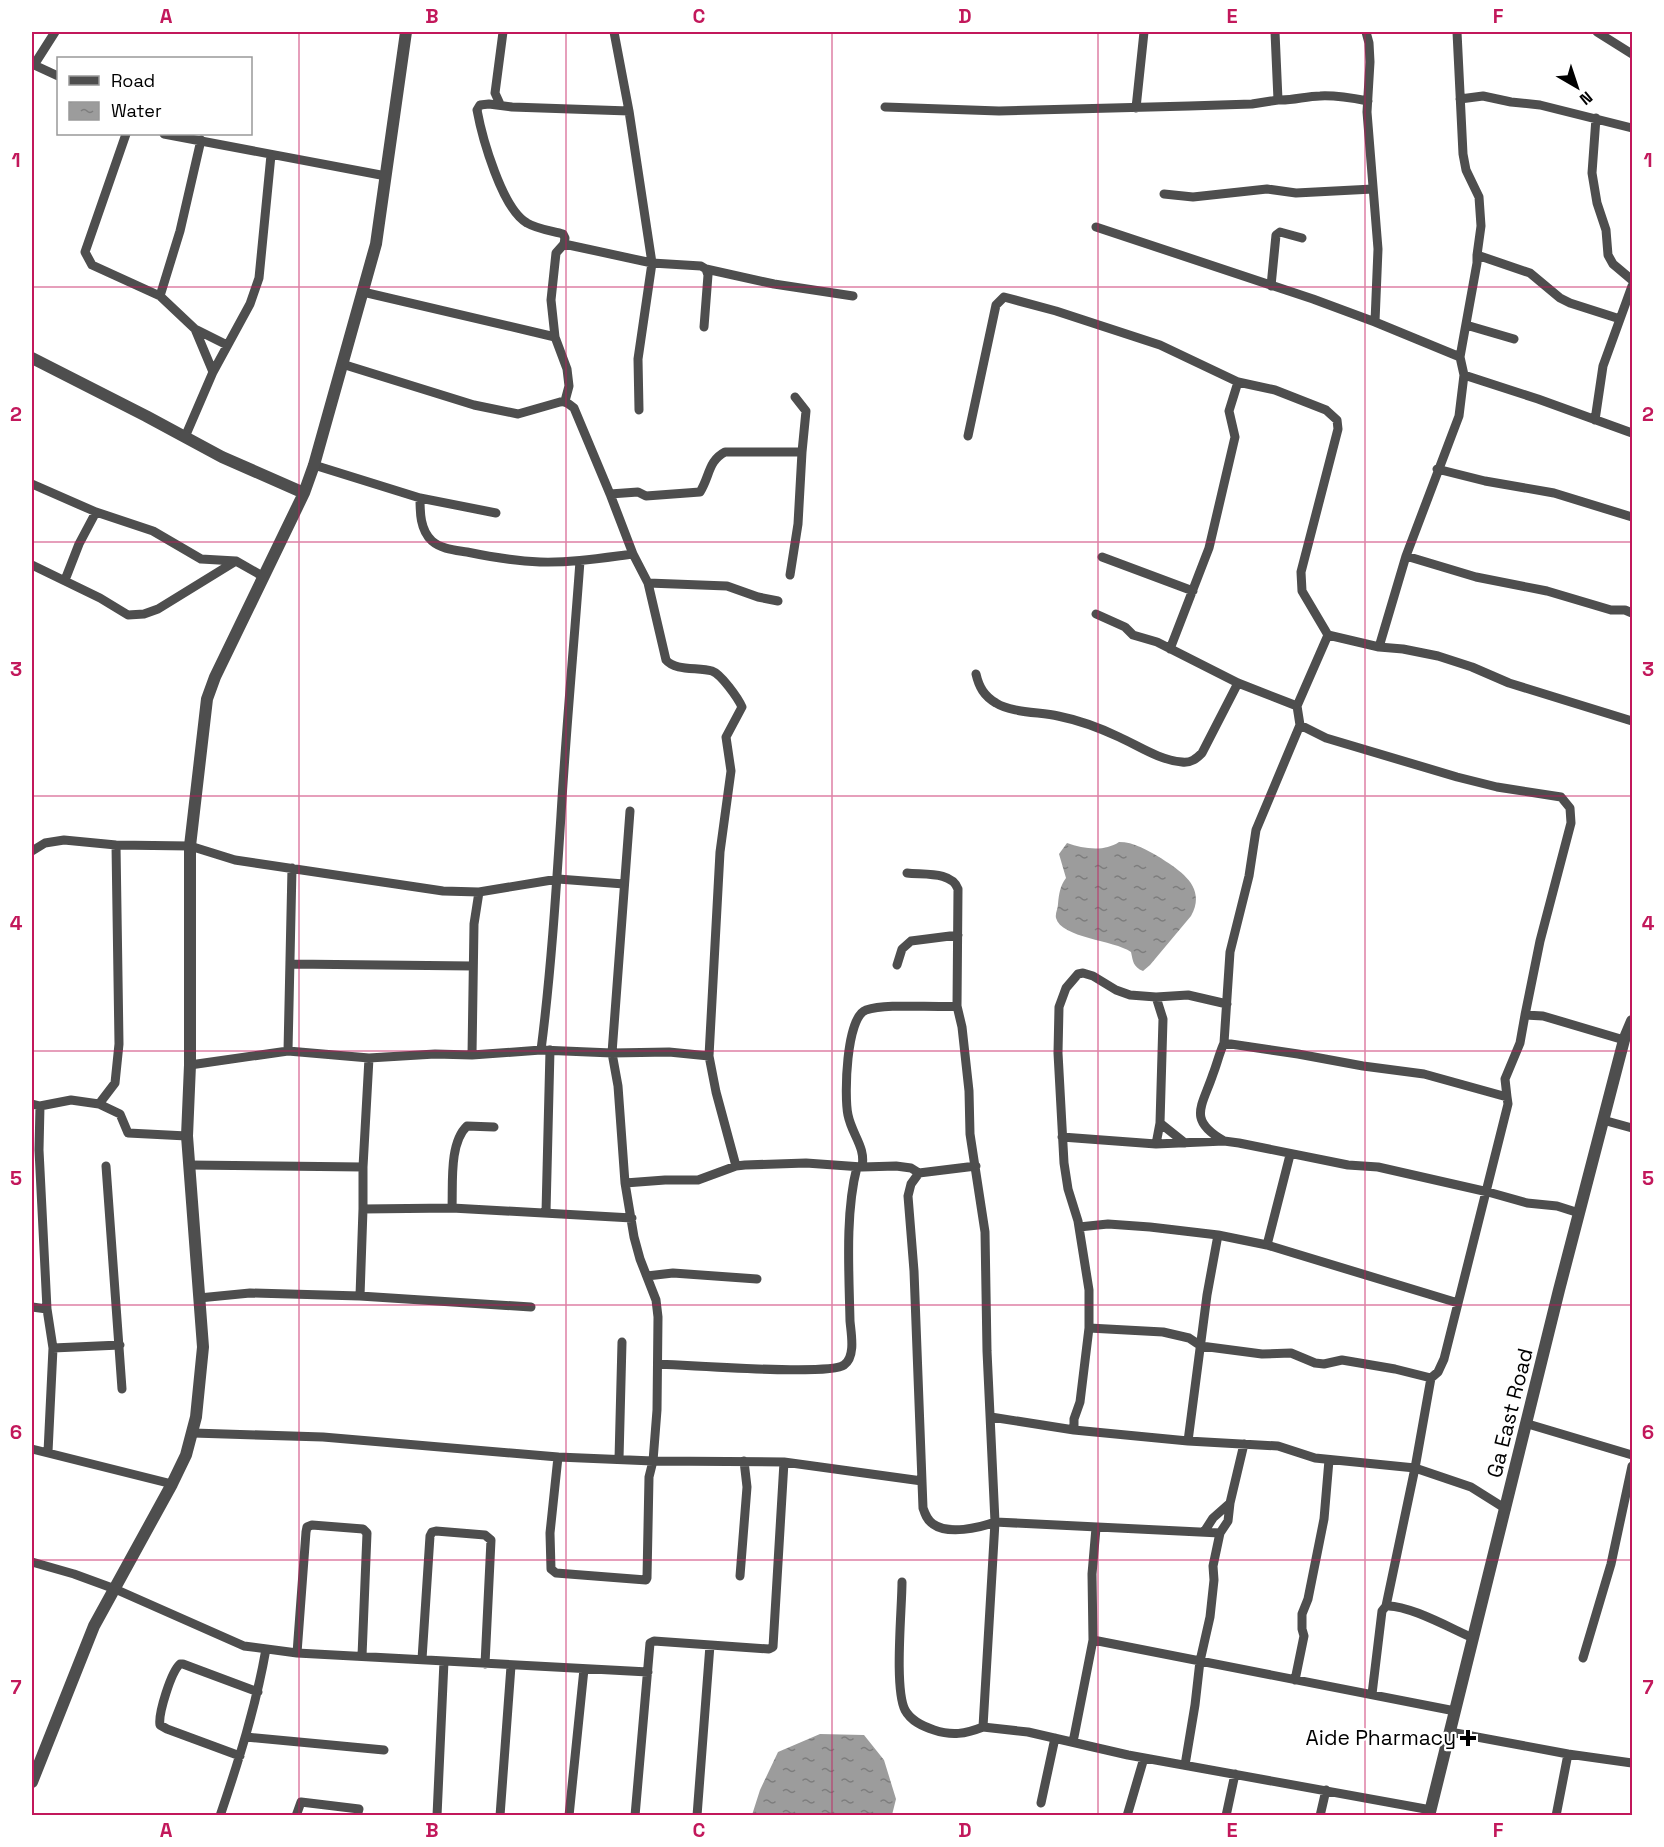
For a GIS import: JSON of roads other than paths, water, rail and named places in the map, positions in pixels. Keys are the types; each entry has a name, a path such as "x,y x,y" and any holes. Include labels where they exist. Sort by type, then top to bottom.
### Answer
{"street":[{"path":"55,32 33,65 57,76"},
{"path":"32,1782 94,1626 172,1484 186,1455 193,1433 203,1347 187,1136 190,1065 190,846 207,699 215,676 304,493 314,465 376,244 406,32"},
{"path":"500,104 495,93 503,32"},
{"path":"614,32 629,111 652,263 638,359 639,410"},
{"path":"1136,108 1144,32"},
{"path":"1275,32 1278,100"},
{"path":"1366,32 1369,43 1368,101 1378,249 1375,322"},
{"path":"1379,647 1406,556 1459,416 1464,375 1460,357 1478,263 1481,226 1479,197 1466,170 1463,154 1457,32"},
{"path":"1597,32 1632,54"},
{"path":"885,107 999,111 1136,108 1252,104 1320,96 1348,97 1368,101"},
{"path":"1460,99 1483,96 1529,103 1632,128"},
{"path":"565,401 569,386 567,369 555,337 551,300 556,254 564,244 565,238 563,234 527,223 508,201 487,154 477,110 480,105 500,104 512,107 629,111"},
{"path":"1596,118 1592,173 1606,230 1608,255 1612,264 1632,280"},
{"path":"126,135 85,252 92,265 160,296 195,329 227,345"},
{"path":"170,135 271,156 386,176"},
{"path":"160,296 180,231 201,140"},
{"path":"185,437 213,372 250,304 260,278 271,156"},
{"path":"1164,194 1193,197 1267,189 1296,193 1373,189"},
{"path":"1096,227 1375,322 1460,357"},
{"path":"1271,286 1276,235 1280,232 1302,238"},
{"path":"564,244 652,263 701,266 774,284 853,296"},
{"path":"1477,255 1530,273 1560,298 1570,303 1620,319"},
{"path":"704,327 708,275 706,269"},
{"path":"1595,420 1603,366 1632,286"},
{"path":"363,291 555,337"},
{"path":"968,436 996,305 1004,297 1056,311 1160,345 1238,382 1275,390 1326,410 1337,420 1338,429 1301,572 1302,591 1328,635 1379,647 1438,656 1472,667 1509,683 1632,721"},
{"path":"1466,325 1514,339"},
{"path":"195,329 213,372"},
{"path":"32,358 222,457 304,493"},
{"path":"342,364 474,405 518,414 565,401"},
{"path":"1464,375 1632,433"},
{"path":"1170,649 1209,548 1235,437 1229,411 1238,382"},
{"path":"790,575 798,524 806,411 795,397"},
{"path":"565,401 574,408 633,554 648,583 669,663 714,672 737,696 742,707 726,737 731,771 720,852 709,1056 736,1166"},
{"path":"610,494 638,492 646,496 700,492 711,464 717,456 725,452 802,452"},
{"path":"314,465 420,498 496,513"},
{"path":"1437,470 1554,493 1632,517"},
{"path":"32,484 96,512 153,531 201,559 236,561 264,577"},
{"path":"420,498 420,516 425,531 432,541 443,548 492,557 540,562 580,561 633,554"},
{"path":"65,580 79,544 96,512"},
{"path":"1406,556 1476,577 1547,591 1611,610 1625,610 1632,613"},
{"path":"1102,557 1193,591"},
{"path":"33,569 65,580 128,615 144,614 191,590 236,561"},
{"path":"546,1212 545,1050 580,561"},
{"path":"648,583 727,586 758,597 778,601"},
{"path":"1096,614 1125,627 1133,635 1147,638 1238,683 1297,706"},
{"path":"1224,1141 1207,1130 1200,1116 1202,1103 1215,1071 1217,1057 1224,1043 1230,952 1249,876 1256,830 1300,725 1297,706 1328,635"},
{"path":"976,674 979,688 997,705 1037,714 1056,715 1089,725 1117,736 1149,753 1183,763 1194,761 1202,753 1238,683"},
{"path":"1300,725 1326,738 1457,777 1497,787 1560,797 1570,808 1571,823 1540,941 1520,1043 1504,1079 1508,1104 1488,1192 1442,1366 1431,1378 1386,1606 1382,1611 1372,1694"},
{"path":"558,1457 550,1533 553,1572 644,1580 647,1578 648,1485 653,1461 657,1410 656,1300 637,1248 625,1183 618,1086 612,1053 630,811"},
{"path":"32,851 45,843 64,840 116,845 190,846 235,860 443,891 479,892 558,879 624,884"},
{"path":"99,1104 115,1083 119,1044 116,845"},
{"path":"288,1050 291,868"},
{"path":"907,873 947,877 956,884 958,889 957,1006 962,1027 969,1092 970,1134 986,1247 987,1351 995,1522 983,1727"},
{"path":"472,1055 474,924 479,892"},
{"path":"897,965 902,949 911,941 958,935"},
{"path":"290,964 473,966"},
{"path":"1074,1430 1074,1419 1080,1402 1089,1328 1089,1290 1079,1227 1068,1190 1062,1137 1058,1016 1066,988 1078,974 1088,973 1116,990 1130,995 1156,997 1188,995 1227,1004"},
{"path":"1156,997 1163,1019 1160,1123 1156,1144"},
{"path":"658,1364 805,1370 836,1368 844,1365 851,1353 849,1288 852,1188 864,1154 851,1128 845,1082 846,1062 858,1017 867,1010 905,1006 957,1006"},
{"path":"1525,1015 1543,1016 1624,1040"},
{"name":"Ga East Road","path":"1430,1813 1579,1213 1624,1040 1632,1025"},
{"path":"1224,1043 1424,1074 1507,1097"},
{"path":"190,1065 288,1050 369,1058 545,1050 612,1053 669,1052 709,1056"},
{"path":"360,1296 363,1167 369,1058"},
{"path":"48,1452 53,1348 47,1309 36,1105 72,1100 99,1104 120,1114 128,1133 187,1136"},
{"path":"1603,1120 1632,1128"},
{"path":"1160,1123 1185,1143"},
{"path":"452,1208 455,1149 461,1131 467,1126 494,1127"},
{"path":"1062,1137 1156,1144 1224,1141 1348,1165 1378,1167 1527,1203 1557,1206 1579,1213"},
{"path":"1267,1245 1290,1155"},
{"path":"625,1183 698,1180 736,1166 806,1164 896,1166 910,1168 919,1173 976,1166"},
{"path":"189,1165 363,1167"},
{"path":"106,1166 122,1389"},
{"path":"919,1173 910,1184 908,1196 914,1271 923,1508 927,1519 940,1527 967,1529 995,1522 1220,1533"},
{"path":"363,1209 452,1208 632,1218"},
{"path":"32,1213 42,1214"},
{"path":"1079,1227 1108,1224 1218,1235 1267,1245 1458,1303"},
{"path":"1188,1441 1207,1295 1218,1235"},
{"path":"647,1276 673,1273 757,1279"},
{"path":"199,1298 250,1293 360,1296 531,1307"},
{"path":"32,1307 47,1309"},
{"path":"1089,1328 1163,1332 1189,1338 1201,1346 1262,1354 1291,1353 1315,1363 1324,1364 1342,1360 1431,1378"},
{"path":"619,1459 622,1342"},
{"path":"53,1348 120,1345"},
{"path":"991,1418 1074,1430 1188,1441 1278,1446 1315,1458 1415,1468 1471,1487 1506,1509"},
{"path":"1528,1424 1632,1455"},
{"path":"193,1433 323,1437 558,1457 653,1461 784,1462 922,1481"},
{"path":"1185,1765 1200,1661 1210,1617 1214,1580 1213,1566 1220,1533 1228,1521 1244,1444"},
{"path":"32,1449 172,1484"},
{"path":"1296,1680 1304,1636 1302,1614 1308,1599 1324,1519 1329,1460"},
{"path":"741,1576 747,1487 744,1461"},
{"path":"635,1815 649,1646 654,1641 769,1649 773,1647 784,1462"},
{"path":"1582,1658 1611,1564 1632,1466"},
{"path":"1204,1532 1213,1518 1230,1503"},
{"path":"297,1653 306,1532 312,1525 363,1529 367,1533 362,1656"},
{"path":"1072,1742 1093,1640 1092,1574 1096,1528"},
{"path":"422,1659 430,1536 436,1531 485,1535 490,1540 485,1664"},
{"path":"32,1562 115,1589 244,1646 297,1653 648,1672"},
{"path":"902,1582 900,1684 905,1709 915,1722 944,1734 966,1734 983,1727 1028,1732 1144,1758 1326,1790 1430,1813"},
{"path":"1386,1606 1392,1605 1418,1614 1473,1638"},
{"path":"1093,1640 1455,1711"},
{"path":"697,1815 710,1645"},
{"path":"220,1815 246,1737 266,1649"},
{"path":"437,1815 444,1661"},
{"path":"240,1756 167,1729 160,1725 160,1714 174,1671 180,1664 258,1692"},
{"path":"500,1815 511,1666"},
{"path":"569,1815 584,1669"},
{"path":"1450,1732 1568,1754 1632,1763"},
{"path":"246,1737 384,1750"},
{"path":"1041,1803 1055,1738"},
{"path":"1556,1815 1568,1754"},
{"path":"1127,1815 1144,1758"},
{"path":"1226,1815 1235,1774"},
{"path":"1320,1815 1326,1790"},
{"path":"296,1815 301,1802 359,1809 357,1815"}],"water":[{"path":"1119,842 1140,847 1176,868 1194,888 1196,897 1191,916 1143,971 1135,966 1131,952 1067,930 1056,918 1060,890 1066,878 1059,854 1067,843 1094,848 1107,847"},
{"path":"820,1734 864,1735 884,1760 896,1799 892,1815 752,1815 760,1790 778,1752"}],"place":[{"name":"Aide Pharmacy","path":"1468,1738"}]}
